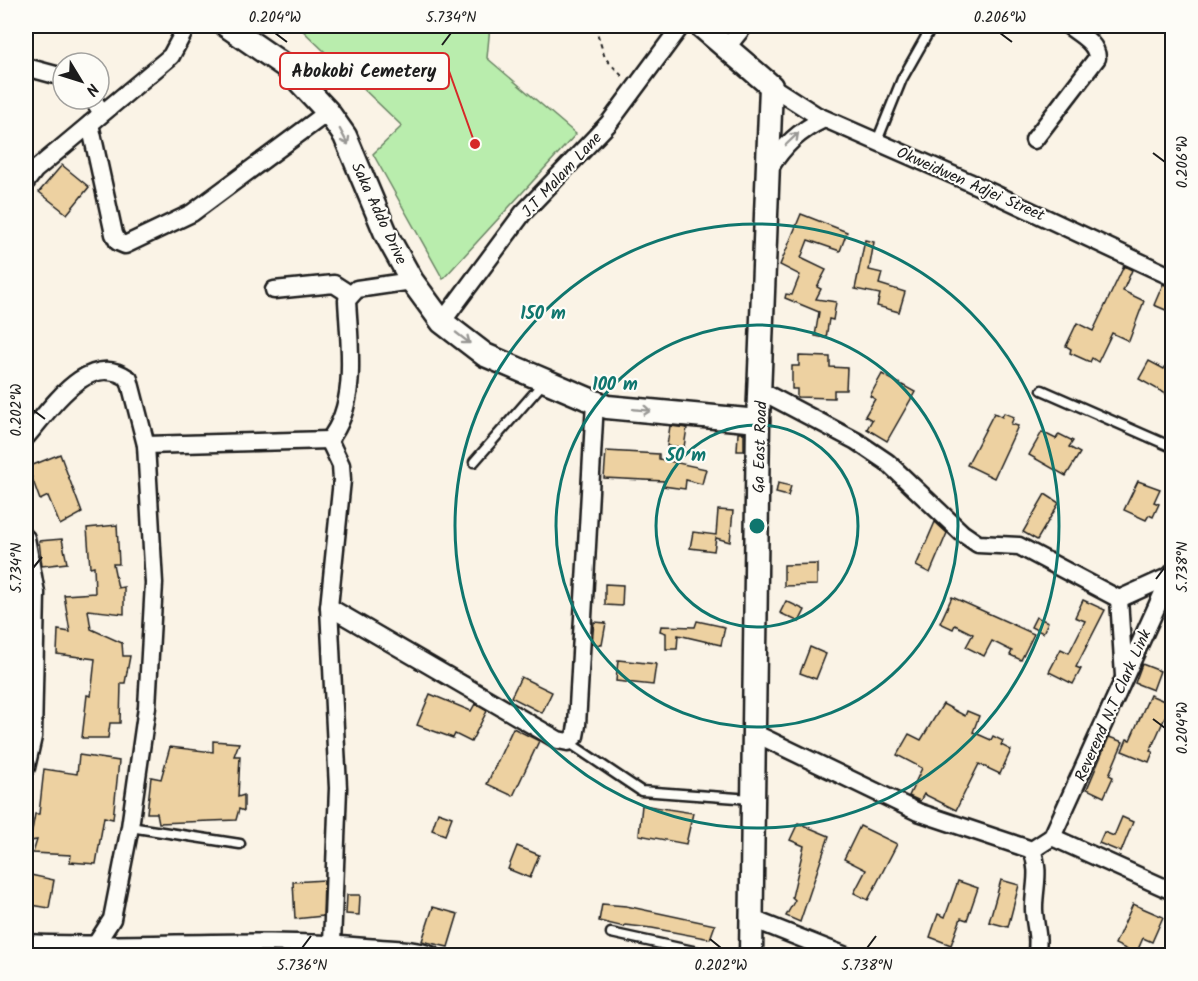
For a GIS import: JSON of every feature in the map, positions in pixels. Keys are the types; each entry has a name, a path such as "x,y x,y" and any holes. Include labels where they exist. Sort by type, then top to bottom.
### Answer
{"street":[{"path":"29,172 171,56 187,26"},
{"name":"Saka Addo Drive","path":"227,26 285,66 328,112 345,136 387,236 412,281 442,322 485,355 607,407 758,421"},
{"name":"J.T Malam Lane","path":"442,322 523,213 609,123 681,26"},
{"path":"701,26 770,85"},
{"path":"727,47 744,26"},
{"path":"1034,141 1097,58 1096,50 1090,43 1069,26"},
{"path":"26,67 51,74"},
{"name":"Okweidwen Adjei Street","path":"770,85 824,119 877,141 1173,277"},
{"name":"Ga East Road","path":"751,956 758,421 769,169 770,85"},
{"path":"99,111 94,120 114,234 118,242 125,245 192,213 328,112"},
{"path":"769,169 790,140 805,128 824,119"},
{"path":"146,445 329,440 337,430 345,407 349,365 347,300 357,289 412,281"},
{"path":"273,290 334,284 351,294"},
{"path":"26,436 79,378 93,372 117,370 129,379 146,445 154,583 147,707 130,827 112,919 94,947"},
{"path":"760,391 856,441 887,462 962,533 978,544 1019,546 1119,599"},
{"path":"329,607 558,740 568,742 575,736 577,725 595,402"},
{"path":"329,440 340,465 342,480 329,607 338,788 339,948"},
{"path":"26,538 36,592 33,737 26,768"},
{"path":"1119,599 1172,574"},
{"name":"Reverend N.T Clark Link","path":"1052,837 1172,574"},
{"path":"1119,599 1124,680"},
{"path":"754,733 918,812 1032,850"},
{"path":"1032,850 1052,837 1173,891"},
{"path":"1032,850 1039,871 1034,906 1038,934 1036,956"},
{"path":"750,918 846,956"},
{"path":"26,943 94,947 258,941 433,956"}],"lane":[{"path":"877,141 902,79 932,26"},
{"path":"474,462 544,381"},
{"path":"1042,390 1173,447"},
{"path":"568,742 641,791 752,799"},
{"path":"130,827 240,844"},
{"path":"611,933 716,956"}],"path":[{"path":"595,26 605,58 635,89"}],"green space":[{"path":"298,26 490,26 487,58 576,134 443,279 373,154 402,126"}],"building":[{"path":"62,165 89,187 67,214 39,192"},
{"path":"801,214 847,232 840,251 808,240 801,258 826,270 817,287 821,289 816,299 836,302 833,320 829,319 826,338 815,336 819,312 785,298 786,294 792,295 800,275 780,265"},
{"path":"865,240 874,242 869,270 882,273 879,284 905,292 899,312 877,306 880,294 855,289"},
{"path":"1124,266 1132,270 1123,291 1144,301 1129,341 1112,333 1098,362 1092,358 1090,362 1070,353 1071,349 1066,346 1077,323 1093,331"},
{"path":"1163,284 1173,288 1173,313 1154,305"},
{"path":"1173,353 1173,398 1139,379 1149,361 1164,369"},
{"path":"799,356 830,357 830,367 847,368 846,390 834,390 834,398 797,397 797,389 792,389 792,366 799,366"},
{"path":"882,374 915,392 887,441 867,429 872,420 865,416 875,399 870,396"},
{"path":"994,413 1002,417 1004,413 1014,417 1011,424 1018,426 994,478 967,465"},
{"path":"670,426 687,428 684,447 667,446"},
{"path":"1042,432 1056,439 1059,434 1073,441 1069,447 1080,453 1066,476 1029,455"},
{"path":"738,433 744,433 744,451 737,451"},
{"path":"606,451 659,454 659,459 706,469 702,484 686,480 685,489 663,486 664,481 604,478"},
{"path":"60,454 82,513 60,525 48,496 40,500 28,467"},
{"path":"1138,481 1160,489 1154,502 1159,504 1153,517 1149,515 1146,520 1124,510"},
{"path":"778,483 791,486 788,496 776,493"},
{"path":"1045,494 1059,503 1037,540 1023,532"},
{"path":"718,510 733,511 730,542 716,538 714,551 690,548 693,532 716,535"},
{"path":"935,522 947,533 930,573 916,566"},
{"path":"117,525 119,564 113,564 118,588 124,587 124,614 88,610 91,629 122,643 123,656 130,656 125,683 121,683 120,723 110,723 108,738 82,738 87,695 91,696 95,659 57,654 58,630 70,632 64,595 95,593 94,566 90,567 87,528"},
{"path":"62,539 67,563 42,566 39,541"},
{"path":"817,564 817,585 784,586 784,565"},
{"path":"605,584 623,585 622,606 605,605"},
{"path":"952,597 1034,634 1021,660 1010,655 1012,651 992,641 984,656 966,647 973,634 955,625 953,629 940,623"},
{"path":"1083,600 1105,610 1076,667 1081,669 1073,684 1049,672 1061,649 1069,653 1085,621 1075,617"},
{"path":"786,601 805,610 799,622 780,613"},
{"path":"1036,617 1048,622 1043,633 1031,627"},
{"path":"697,621 725,627 721,645 678,635 677,649 666,649 666,633 660,631 661,626 695,627"},
{"path":"594,622 606,623 602,645 592,644"},
{"path":"810,647 826,654 816,679 800,673"},
{"path":"618,660 656,664 653,685 616,681"},
{"path":"1142,664 1160,671 1153,690 1135,683"},
{"path":"521,677 552,692 542,713 511,697"},
{"path":"430,694 471,711 475,704 487,711 471,742 455,734 453,738 417,725"},
{"path":"1150,695 1171,704 1150,751 1153,752 1149,762 1122,751 1127,739 1130,740"},
{"path":"943,704 965,716 967,711 979,716 973,732 991,740 993,736 1003,741 1001,745 1011,750 1000,774 979,764 956,810 924,794 920,801 909,796 922,768 897,755 909,734 921,740"},
{"path":"513,728 539,741 513,796 487,784"},
{"path":"1109,737 1123,742 1109,775 1113,777 1104,797 1087,789"},
{"path":"213,741 239,743 234,756 240,756 238,797 244,795 244,811 239,809 236,820 159,823 157,813 147,813 151,777 161,779 170,747 213,752"},
{"path":"79,755 119,761 113,819 104,817 96,864 70,862 71,855 33,853 37,840 30,841 35,814 39,814 44,769 77,774"},
{"path":"642,805 693,813 686,844 639,835"},
{"path":"438,812 452,817 445,835 432,830"},
{"path":"1122,817 1133,822 1121,852 1099,843 1104,832 1114,836"},
{"path":"798,823 829,836 800,922 786,916 795,900 792,897 804,846 790,840"},
{"path":"860,826 897,844 868,900 854,893 866,870 844,859"},
{"path":"517,846 539,855 530,878 508,869"},
{"path":"26,874 54,880 49,908 26,904"},
{"path":"324,880 323,916 295,919 293,882"},
{"path":"1001,880 1019,885 1008,927 989,922"},
{"path":"958,881 978,888 967,920 961,918 951,945 930,937 938,914 945,917"},
{"path":"347,895 360,895 359,915 346,914"},
{"path":"602,904 626,906 715,925 710,939 652,928 625,925 624,927 599,921"},
{"path":"1133,904 1163,917 1152,942 1143,938 1136,954 1115,944"},
{"path":"433,907 458,914 448,947 422,941"}],"place":[{"name":"Abokobi Cemetery","path":"475,144"}]}
